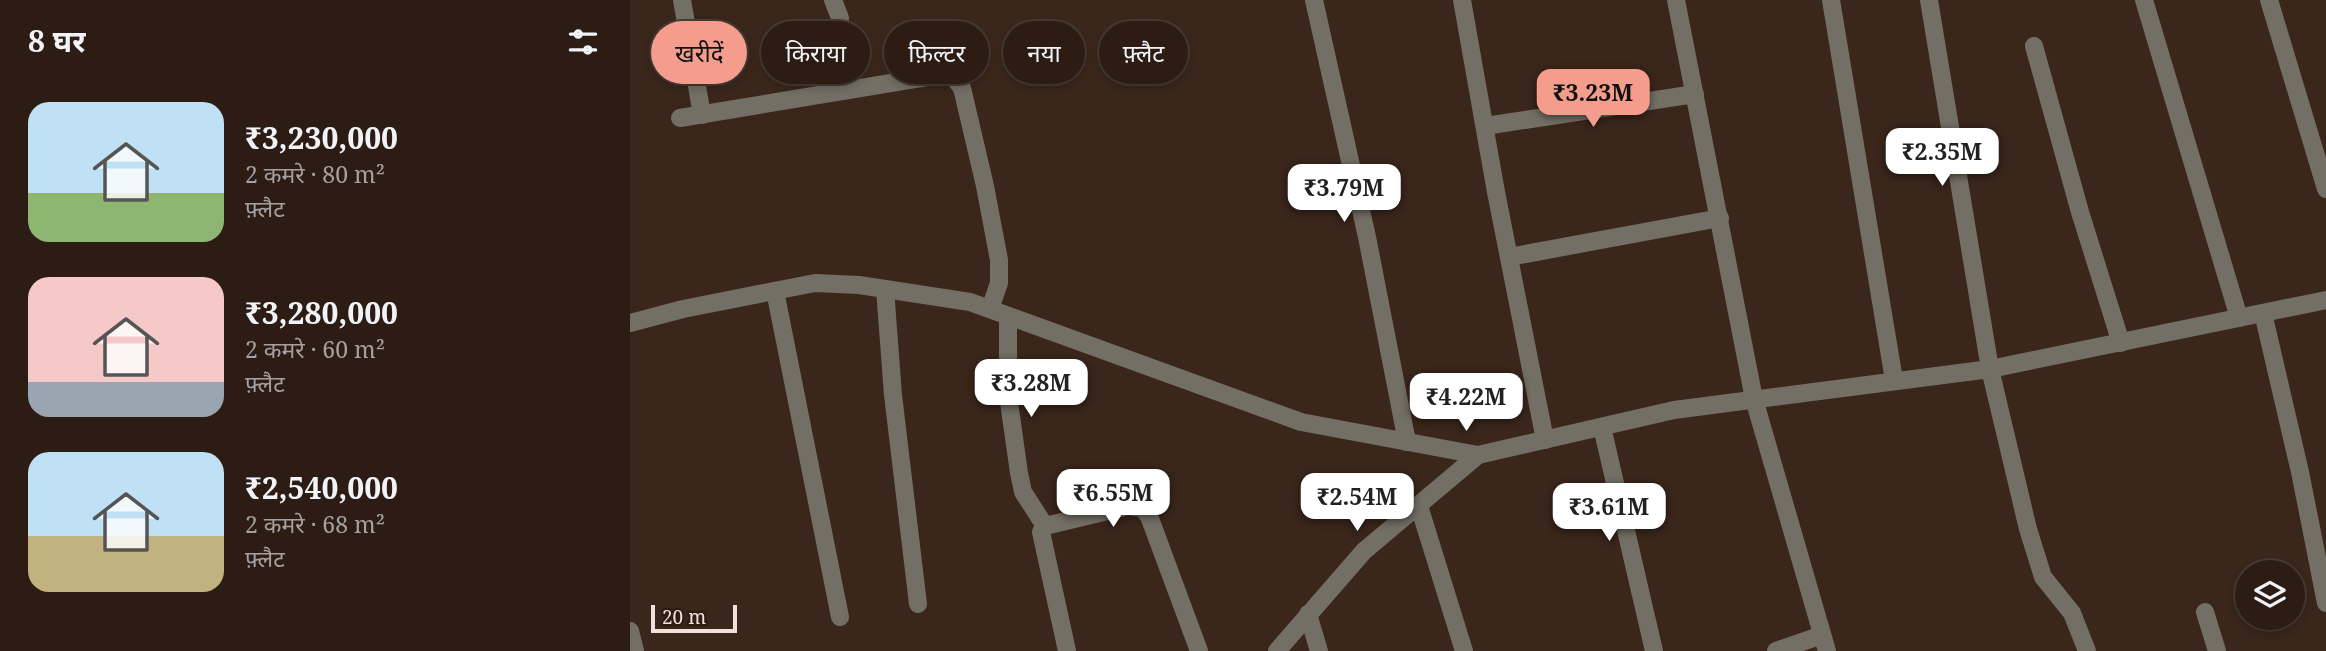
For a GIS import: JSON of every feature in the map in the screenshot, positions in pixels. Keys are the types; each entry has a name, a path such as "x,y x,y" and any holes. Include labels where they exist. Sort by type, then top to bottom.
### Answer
{"street":[{"path":"682,0 702,115"},
{"path":"834,0 840,18"},
{"path":"1314,0 1367,237 1407,442"},
{"path":"1462,0 1545,440"},
{"path":"1676,0 1754,399 1825,643 1776,651"},
{"path":"1831,0 1894,380"},
{"path":"1929,0 1990,369 2028,529 2043,577 2072,613 2087,651"},
{"path":"2144,0 2239,318"},
{"path":"2269,0 2326,189"},
{"path":"2034,46 2080,212 2121,343"},
{"path":"680,118 952,75 962,88 999,260 999,283 990,309"},
{"path":"1485,126 1695,94"},
{"path":"1509,257 1720,218"},
{"path":"630,323 683,309 815,283 859,285 970,302 1301,422 1478,455 1674,410 1990,369 2326,300"},
{"path":"886,289 893,395 918,604"},
{"path":"775,291 840,617"},
{"path":"2263,313 2300,472 2326,603"},
{"path":"1008,316 1008,395 1019,473 1023,492 1045,526"},
{"path":"1602,427 1654,651"},
{"path":"1277,651 1364,551 1478,455"},
{"path":"1067,651 1041,532 1045,526 1129,506 1142,508 1149,516 1199,651"},
{"path":"1419,506 1464,651"},
{"path":"2206,612 2217,651"},
{"path":"1308,614 1320,651"},
{"path":"630,631 635,651"}]}
